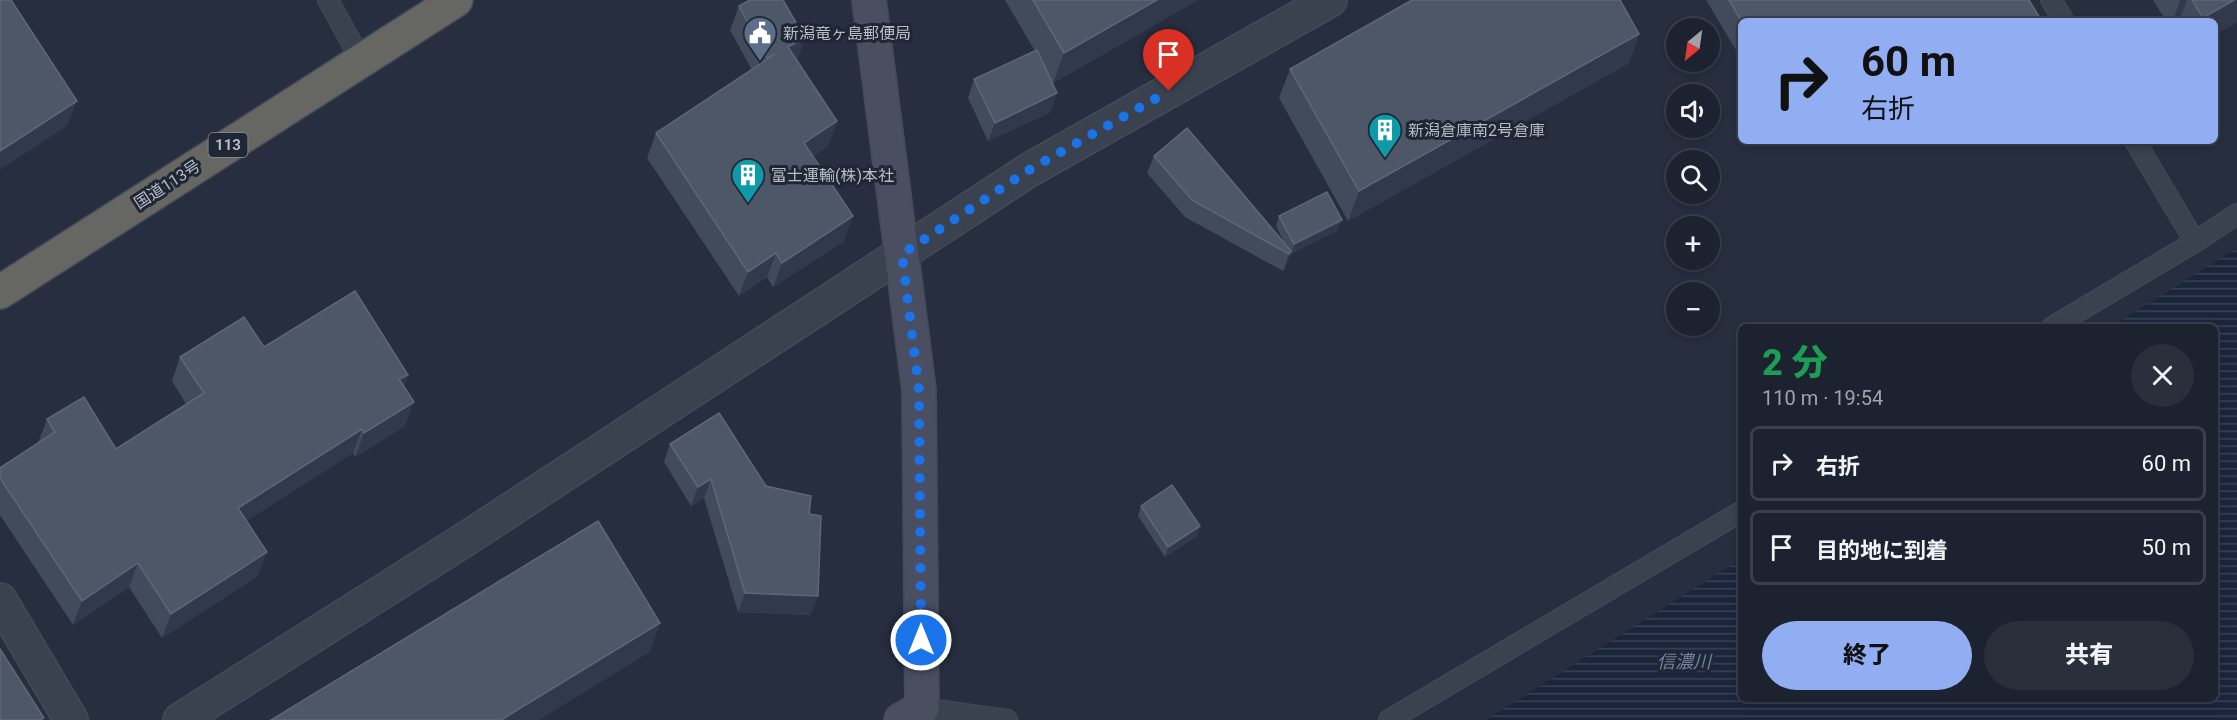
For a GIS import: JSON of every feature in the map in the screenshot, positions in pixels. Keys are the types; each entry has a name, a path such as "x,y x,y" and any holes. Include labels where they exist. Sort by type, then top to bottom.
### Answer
{"highway":[{"name":"国道113号","path":"0,292 456,0"}],"main road":[{"path":"869,0 919,390 915,716"}],"street":[{"path":"180,720 461,542 1029,170 1330,0"},
{"path":"0,600 71,720"}],"lane":[{"path":"328,0 361,60"},
{"path":"2051,0 2062,18"},
{"path":"2137,144 2195,242"},
{"path":"2057,324 2195,242 2237,214"},
{"path":"1389,720 1738,513"},
{"path":"915,716 1007,720"}],"water":[{"name":"信濃川","path":"2237,248 2237,720 1486,720 1738,561 1738,702 2218,702 2218,324 2116,324"}],"building":[{"path":"0,0 11,0 77,101 0,151"},
{"name":"富士運輸(株)本社","path":"750,0 783,0 805,38 788,47 837,121 804,143 853,216 782,263 776,253 748,272 656,133 775,54 767,58 739,6"},
{"path":"1033,0 1157,0 1064,53"},
{"name":"新潟倉庫南2号倉庫","path":"1412,0 1620,0 1639,34 1359,191 1290,69"},
{"path":"1729,0 2029,0 2040,18 1740,18"},
{"path":"2192,0 2234,0 2203,18"},
{"path":"1037,50 1057,93 995,123 974,79"},
{"path":"1187,128 1291,251 1289,254 1192,200 1154,156"},
{"path":"1327,192 1342,220 1294,244 1279,216"},
{"path":"355,291 408,375 399,379 414,402 364,433 362,429 238,508 267,552 171,614 138,563 82,601 0,478 0,468 55,432 47,419 84,397 116,449 204,393 180,357 244,317 264,347"},
{"path":"719,413 766,486 811,496 809,514 821,516 818,596 745,593 711,479 698,487 670,444"},
{"path":"1172,485 1200,526 1168,547 1141,506"},
{"path":"598,521 660,623 501,720 271,720"},
{"path":"0,649 44,718 40,720 0,720"}],"place":[{"name":"新潟竜ヶ島郵便局","path":"760,62"},
{"name":"新潟倉庫南2号倉庫","path":"1385,159"},
{"name":"富士運輸(株)本社","path":"748,204"}],"route":[{"path":"921,640 919,390 902,254 1029,170 1169,91"}]}
